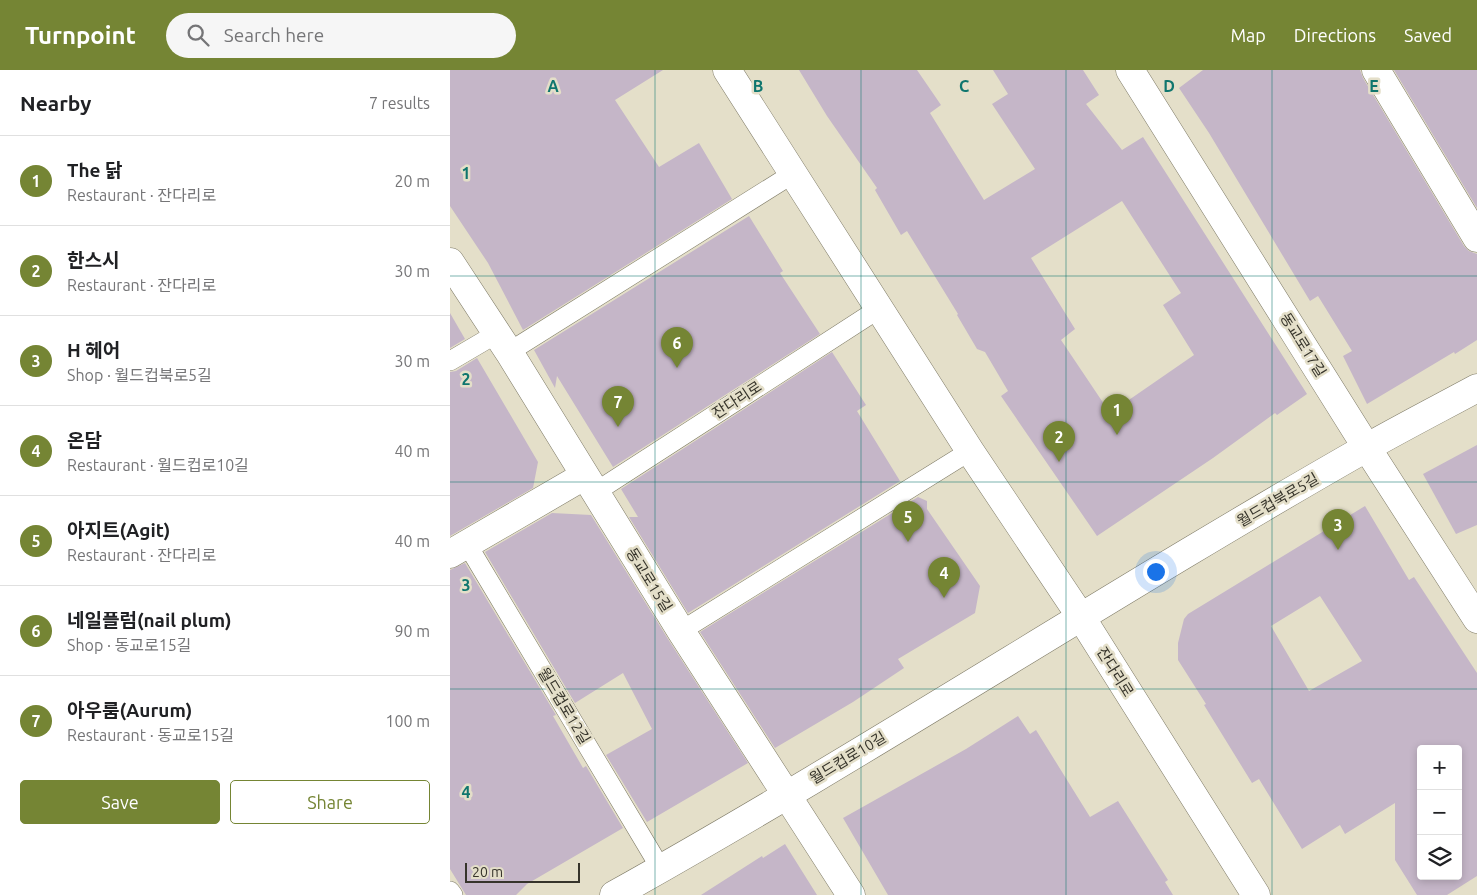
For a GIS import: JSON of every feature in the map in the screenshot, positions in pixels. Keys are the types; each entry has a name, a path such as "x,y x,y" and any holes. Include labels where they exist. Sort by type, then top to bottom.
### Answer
{"street":[{"name":"잔다리로","path":"727,70 970,452 1080,617 1256,895"},
{"name":"동교로17길","path":"1130,70 1367,448 1477,619"},
{"path":"1376,70 1477,238"},
{"name":"동교로15길","path":"450,262 503,343 589,485 681,631 851,895"},
{"name":"월드컵북로5길","path":"1080,617 1367,448 1477,388"},
{"name":"월드컵로12길","path":"459,549 589,485"},
{"name":"월드컵로10길","path":"614,895 787,795 1080,617"}],"lane":[{"path":"450,361 503,343 794,173"},
{"name":"잔다리로","path":"589,485 880,308"},
{"path":"681,631 970,452"},
{"name":"월드컵로12길","path":"459,549 661,868"},
{"path":"450,891 452,895"}],"building":[{"path":"450,70 663,70 615,100 659,167 699,143 732,199 523,330 488,263 450,206"},
{"path":"799,70 917,70 941,105 930,113 984,200 1035,169 992,104 1008,94 993,70 1083,70 1099,95 1086,104 1122,150 1143,137 1307,394 1277,415 1275,413 1213,458 1097,536 1001,396 1008,391 985,352 977,349 958,314 907,231 901,235 875,190 877,188 827,116","holes":["1122,201 1181,293 1163,305 1194,355 1110,413 1061,340 1075,329 1031,258"]},
{"path":"1203,70 1360,70 1464,246 1469,251 1477,254 1477,340 1367,404 1343,356 1352,351 1318,296 1310,301 1209,133 1179,88"},
{"path":"1394,70 1477,70 1477,208"},
{"path":"749,216 783,271 780,273 820,334 613,467 557,376 555,388 534,350"},
{"path":"450,313 465,339 450,348"},
{"path":"832,352 866,405 857,411 900,481 688,613 629,517 638,517 621,489"},
{"path":"477,358 538,462 533,488 450,536 450,372 456,371"},
{"path":"1477,445 1477,525 1456,534 1423,474"},
{"path":"918,497 927,501 927,509 980,586 975,613 898,659 904,668 853,702 775,748 700,632"},
{"path":"1365,506 1409,580 1414,577 1477,673 1477,876 1447,895 1417,895 1395,860 1395,803 1345,834 1340,825 1302,849 1259,779 1252,783 1178,660 1178,643 1184,619 1188,614","holes":["1320,596 1362,661 1309,691 1271,626"]},
{"path":"552,513 591,515 748,763 647,822 606,755 652,729 623,673 575,703 485,552"},
{"path":"465,563 556,715 553,716 583,768 586,766 623,828 527,884 516,895 466,895 450,869 450,570"},
{"path":"1018,716 1030,734 1036,730 1090,817 1118,801 1168,880 1165,882 1173,895 888,895 843,818 966,749"},
{"path":"785,844 817,895 701,895 762,856 763,858"}],"place":[{"name":"네일플럼(nail plum)","path":"677,368"},
{"name":"아우룸(Aurum)","path":"618,427"},
{"name":"The 닭","path":"1117,435"},
{"name":"한스시","path":"1059,462"},
{"name":"아지트(Agit)","path":"908,542"},
{"name":"H 헤어","path":"1338,550"},
{"name":"온담","path":"944,598"}]}
